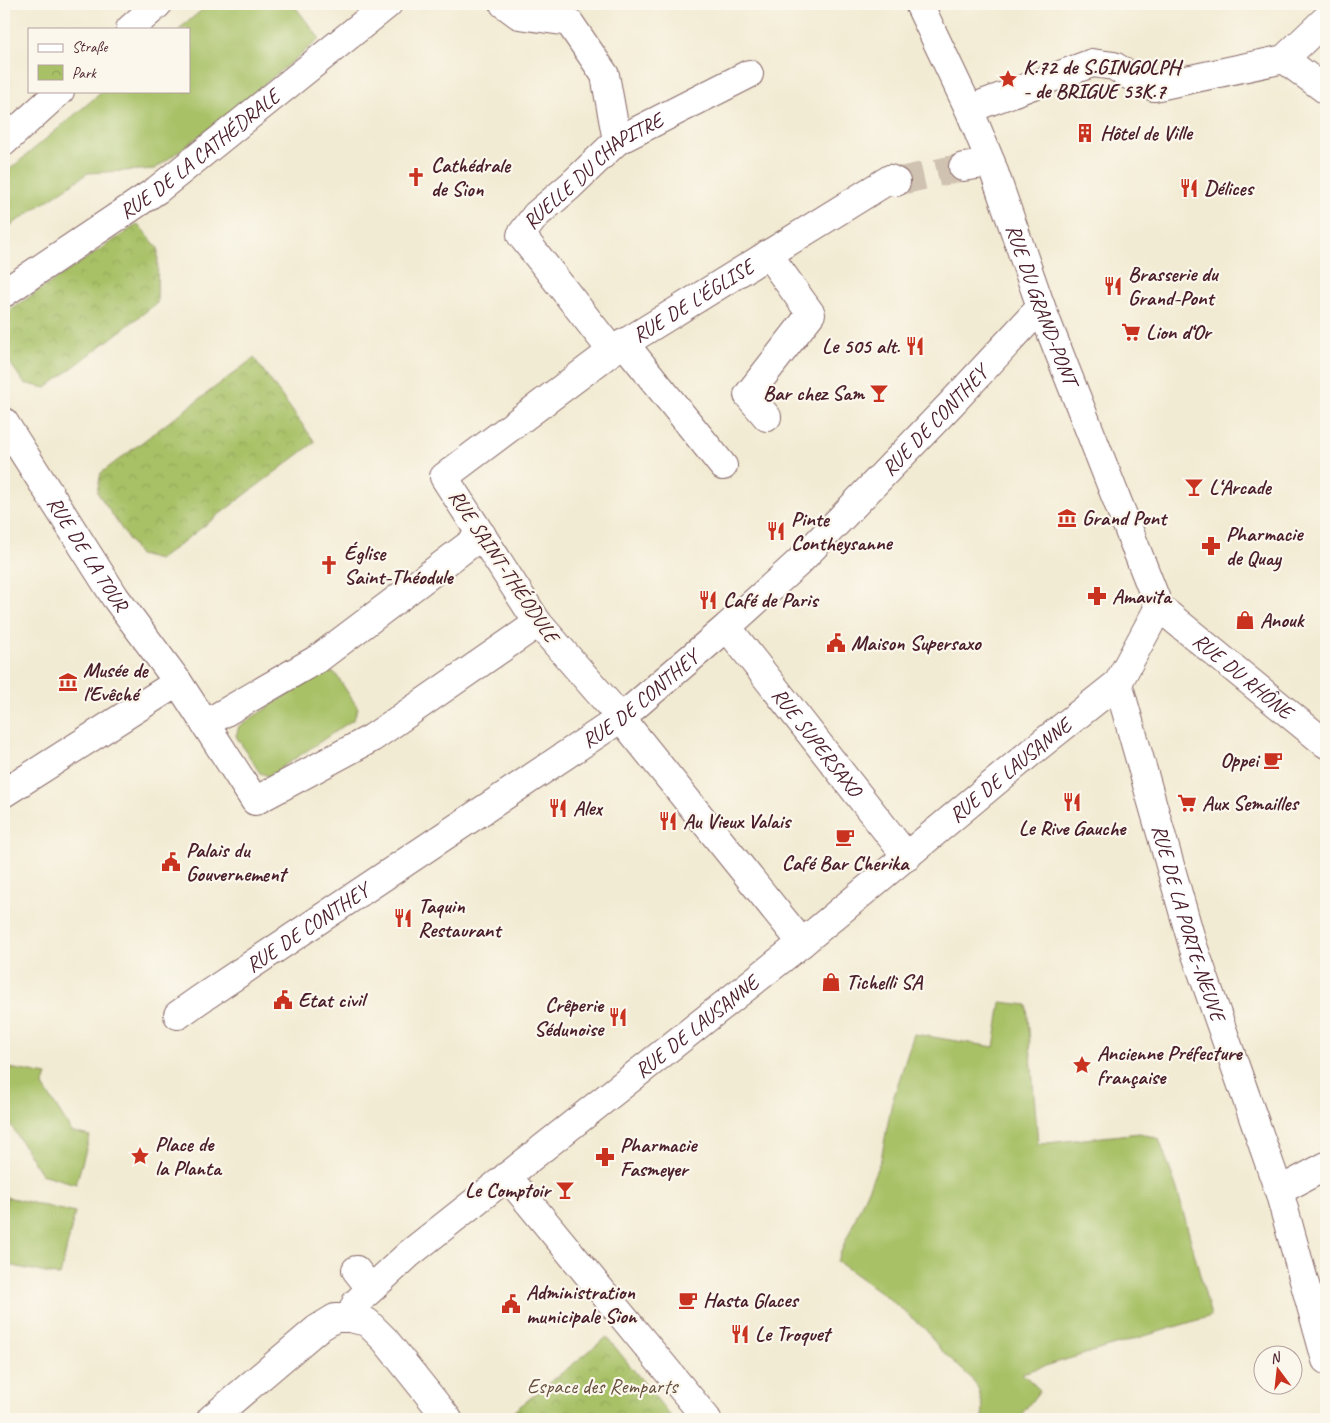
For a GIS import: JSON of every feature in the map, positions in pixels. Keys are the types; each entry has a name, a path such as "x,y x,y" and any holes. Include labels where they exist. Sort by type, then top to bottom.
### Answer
{"street":[{"path":"131,28 158,4"},
{"name":"RUE DE LA CATHÉDRALE","path":"4,293 157,190 388,4"},
{"path":"504,4 519,15 570,22 605,75 617,141"},
{"name":"RUE DU GRAND-PONT","path":"919,4 970,109 991,163 1041,307 1159,607"},
{"path":"970,109 1092,63 1114,66 1132,78 1154,87 1284,59 1326,19"},
{"path":"1284,59 1326,90"},
{"name":"RUELLE DU CHAPITRE","path":"618,347 521,235 536,215 570,186 617,141 749,74"},
{"path":"4,142 59,92"},
{"path":"964,167 991,163"},
{"name":"RUE DE L'ÉGLISE","path":"723,466 618,347 890,178 896,182"},
{"path":"767,417 748,395 811,314 768,254"},
{"name":"RUE DE CONTHEY","path":"178,1016 198,1000 621,718 798,563 951,404 1041,307"},
{"name":"RUE SAINT-THÉODULE","path":"618,347 444,477 538,623 621,718 802,942"},
{"name":"RUE DE LA TOUR","path":"4,422 115,598 178,682 255,800 372,738 538,623"},
{"path":"205,724 320,658 482,536"},
{"name":"RUE DE LAUSANNE","path":"350,1318 364,1279 409,1254 802,942 907,857 1030,753 1118,683 1159,607"},
{"name":"RUE DU RHÔNE","path":"1159,607 1326,744"},
{"name":"RUE SUPERSAXO","path":"727,627 907,857"},
{"path":"4,792 178,682"},
{"name":"RUE DE LA PORTE-NEUVE","path":"1118,683 1193,946 1279,1191 1326,1360"},
{"path":"1279,1191 1326,1166"},
{"path":"507,1176 707,1419"},
{"path":"211,1419 317,1329 335,1318 350,1318 367,1322 385,1340 448,1419"}],"green space":[{"path":"209,4 293,4 320,39 219,121 155,169 88,173 4,230 4,174 102,92 190,92 190,28 180,28"},
{"path":"138,224 158,248 157,303 46,388 24,383 4,354 4,314"},
{"path":"254,358 315,442 159,560 139,555 97,492 101,473"},
{"path":"323,672 335,673 358,708 354,719 269,776 260,773 236,736 239,726"},
{"path":"1001,1002 1027,1005 1038,1144 1140,1133 1159,1139 1177,1189 1211,1316 1022,1373 1040,1390 1018,1419 982,1419 983,1408 978,1388 969,1376 940,1349 926,1330 887,1297 837,1261 881,1159 892,1102 914,1034 994,1047"},
{"path":"4,1067 47,1075 43,1086 72,1132 90,1136 76,1184 41,1174 4,1114"},
{"path":"7,1197 75,1213 60,1276 4,1264 4,1217"},
{"name":"Espace des Remparts","path":"607,1337 673,1419 504,1419"}],"tunnel":[{"path":"896,182 963,167"}],"place":[{"name":"K.72 de S.GINGOLPH - de BRIGUE 53K.7","path":"1008,79"},
{"name":"Hôtel de Ville","path":"1085,133"},
{"name":"Cathédrale de Sion","path":"416,177"},
{"name":"Délices","path":"1189,188"},
{"name":"Brasserie du Grand-Pont","path":"1113,286"},
{"name":"Lion d‘Or","path":"1131,332"},
{"name":"Le 505 alt.","path":"915,346"},
{"name":"Bar chez Sam","path":"879,393"},
{"name":"L‘Arcade","path":"1194,487"},
{"name":"Grand Pont","path":"1067,518"},
{"name":"Pinte Contheysanne","path":"776,531"},
{"name":"Pharmacie de Quay","path":"1211,546"},
{"name":"Église Saint-Théodule","path":"329,565"},
{"name":"Amavita","path":"1097,596"},
{"name":"Café de Paris","path":"708,600"},
{"name":"Anouk","path":"1245,620"},
{"name":"Maison Supersaxo","path":"836,643"},
{"name":"Musée de l'Evêché","path":"68,682"},
{"name":"Oppei","path":"1273,760"},
{"name":"Le Rive Gauche","path":"1072,802"},
{"name":"Aux Semailles","path":"1187,803"},
{"name":"Alex","path":"558,808"},
{"name":"Au Vieux Valais","path":"668,821"},
{"name":"Café Bar Cherika","path":"845,837"},
{"name":"Palais du Gouvernement","path":"171,862"},
{"name":"Taquin Restaurant","path":"403,918"},
{"name":"Tichelli SA","path":"831,982"},
{"name":"Etat civil","path":"283,1000"},
{"name":"Crêperie Sédunoise","path":"618,1017"},
{"name":"Ancienne Préfecture française","path":"1082,1065"},
{"name":"Place de la Planta","path":"140,1156"},
{"name":"Pharmacie Fasmeyer","path":"605,1157"},
{"name":"Le Comptoir","path":"565,1190"},
{"name":"Hasta Glaces","path":"688,1300"},
{"name":"Administration municipale Sion","path":"511,1304"},
{"name":"Le Troquet","path":"740,1334"}]}
